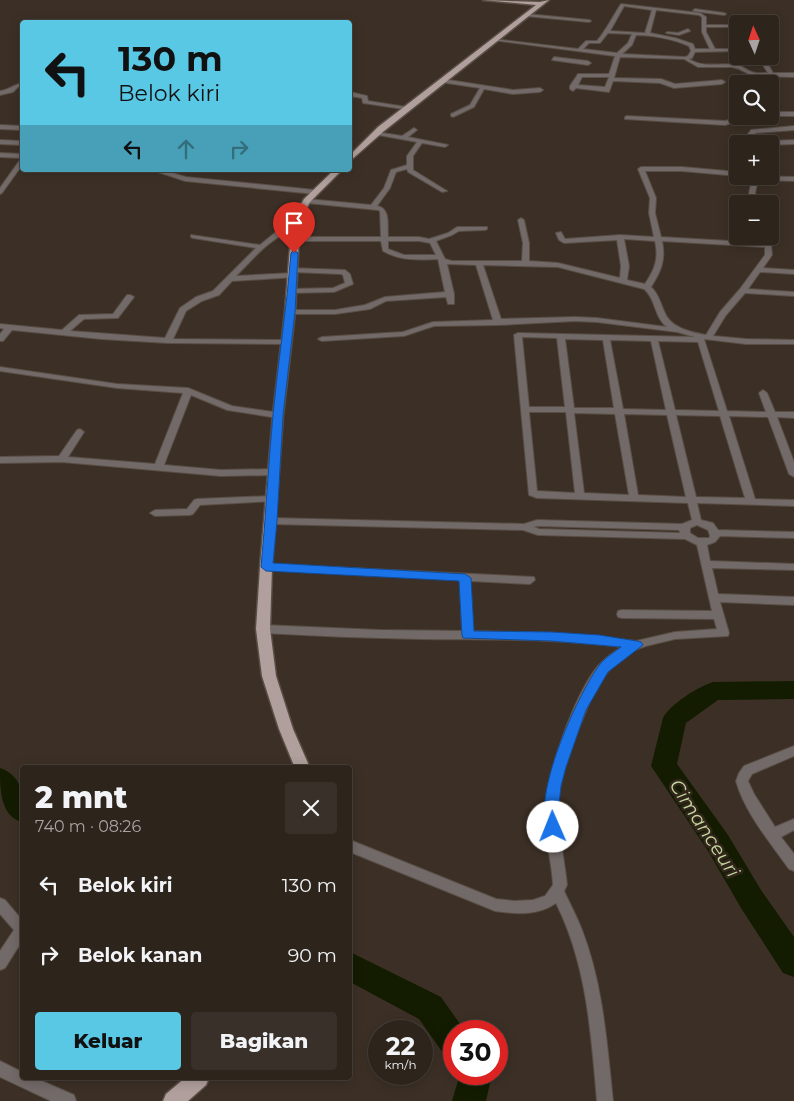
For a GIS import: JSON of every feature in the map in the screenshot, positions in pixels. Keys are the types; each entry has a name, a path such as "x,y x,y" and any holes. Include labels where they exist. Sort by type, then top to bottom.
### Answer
{"main road":[{"path":"486,0 544,2"},
{"path":"352,157 376,134 544,2"},
{"path":"302,765 272,688 263,629 266,567 278,415 292,290 295,234 299,214 311,197 336,172"},
{"path":"174,1100 184,1080"},
{"path":"174,1100 197,1080"}],"street":[{"path":"619,0 624,2 623,5"},
{"path":"623,5 654,9 698,10 704,17 704,32 713,51"},
{"path":"579,50 588,42 598,42 607,32 623,5"},
{"path":"647,35 654,9"},
{"path":"688,9 724,14"},
{"path":"527,15 589,21"},
{"path":"704,26 729,26"},
{"path":"656,36 660,33 679,34 688,30"},
{"path":"494,40 618,55 685,58 690,57 693,52 689,43 656,36 607,32"},
{"path":"634,35 630,44 618,55 611,78 606,90 573,88 581,75 611,78 661,82 674,86 724,77 744,69"},
{"path":"564,48 552,61 588,62"},
{"path":"693,52 729,50"},
{"path":"685,58 696,66 744,69 768,68"},
{"path":"766,65 772,74"},
{"path":"744,69 753,74 794,74"},
{"path":"442,81 513,92 540,90"},
{"path":"0,92 9,92 14,86 20,85"},
{"path":"453,115 472,106 483,88"},
{"path":"352,91 365,96 365,102 410,108"},
{"path":"779,114 794,114"},
{"path":"626,118 729,122"},
{"path":"0,127 20,128"},
{"path":"751,135 753,132 794,128"},
{"path":"404,138 414,130"},
{"path":"376,134 445,145"},
{"path":"408,168 410,156 421,141"},
{"path":"0,142 20,143"},
{"path":"779,143 794,142"},
{"path":"0,155 20,156"},
{"path":"0,192 3,184 20,163"},
{"path":"408,168 444,192"},
{"path":"374,206 387,188 393,171 408,168"},
{"path":"647,287 656,274 661,258 652,213 653,198 642,169 682,169 729,173"},
{"path":"161,172 180,178 374,206 383,211 386,240 385,250 399,256 479,263 525,263 566,266 647,287 654,293 664,320 682,331"},
{"path":"180,178 187,172"},
{"path":"779,178 794,179"},
{"path":"522,220 526,243 525,263"},
{"path":"430,241 458,229 485,228"},
{"path":"168,340 183,310 199,298 216,293 279,231 295,234 430,241 435,244 441,259 450,298 384,299 367,307 342,311 290,312"},
{"path":"559,233 561,240 564,241 592,241 599,238 658,237 729,239"},
{"path":"193,236 261,247"},
{"path":"619,238 625,266 623,280"},
{"path":"709,337 723,314 743,291 769,255 769,245"},
{"path":"479,263 498,322"},
{"path":"757,270 794,272"},
{"path":"230,279 293,272 342,272 346,274 350,284 334,290 292,290"},
{"path":"743,291 794,294"},
{"path":"64,333 82,317 117,316 130,297"},
{"path":"322,339 404,334 433,324 586,318 682,331 736,342 794,342"},
{"path":"0,326 64,333 168,340 286,342"},
{"path":"0,340 10,327"},
{"path":"751,501 701,340 518,335 530,492 538,495 794,503"},
{"path":"561,336 580,496"},
{"path":"606,337 634,498"},
{"path":"654,338 697,522"},
{"path":"0,369 117,386 188,391 230,408 278,415"},
{"path":"158,467 188,391"},
{"path":"763,393 794,474"},
{"path":"524,409 794,415"},
{"path":"62,459 80,432"},
{"path":"0,460 62,459 222,473 274,472"},
{"path":"155,513 190,512 197,502 271,499"},
{"path":"271,521 524,527 538,532 686,532 701,542 724,633 681,634 637,645 625,650 603,668 580,710 559,767 551,813 560,872 558,894 576,932 595,1009 605,1101"},
{"path":"686,532 690,523 697,522 711,526 715,533"},
{"path":"715,533 794,535"},
{"path":"701,542 712,540 715,533"},
{"path":"706,564 794,567"},
{"path":"266,567 530,580"},
{"path":"465,578 468,635"},
{"path":"714,598 794,601"},
{"path":"622,614 718,615"},
{"path":"263,629 359,634 551,636 599,639 637,645"},
{"path":"794,751 754,767 744,775 742,781 745,790 772,835 794,865"},
{"path":"772,835 794,824"},
{"path":"352,847 495,905 520,908 533,906 551,900 558,894"},
{"path":"0,904 20,928"},
{"path":"0,962 20,933"},
{"path":"0,1069 20,1078"},
{"path":"23,1080 68,1101"}],"waterway":[{"name":"Cimanceuri","path":"794,690 713,691 675,718 664,766 718,843 751,899 794,963"},
{"name":"Cimanceuri","path":"0,779 20,808"},
{"name":"Cimanceuri","path":"352,967 430,1008 443,1026"},
{"name":"Cimanceuri","path":"469,1101 473,1085"}],"route":[{"path":"294,253 290,312 278,415 266,567 465,578 468,635 551,636 599,639 637,645 625,650 603,668 580,710 554,786 551,813 553,827"}]}
